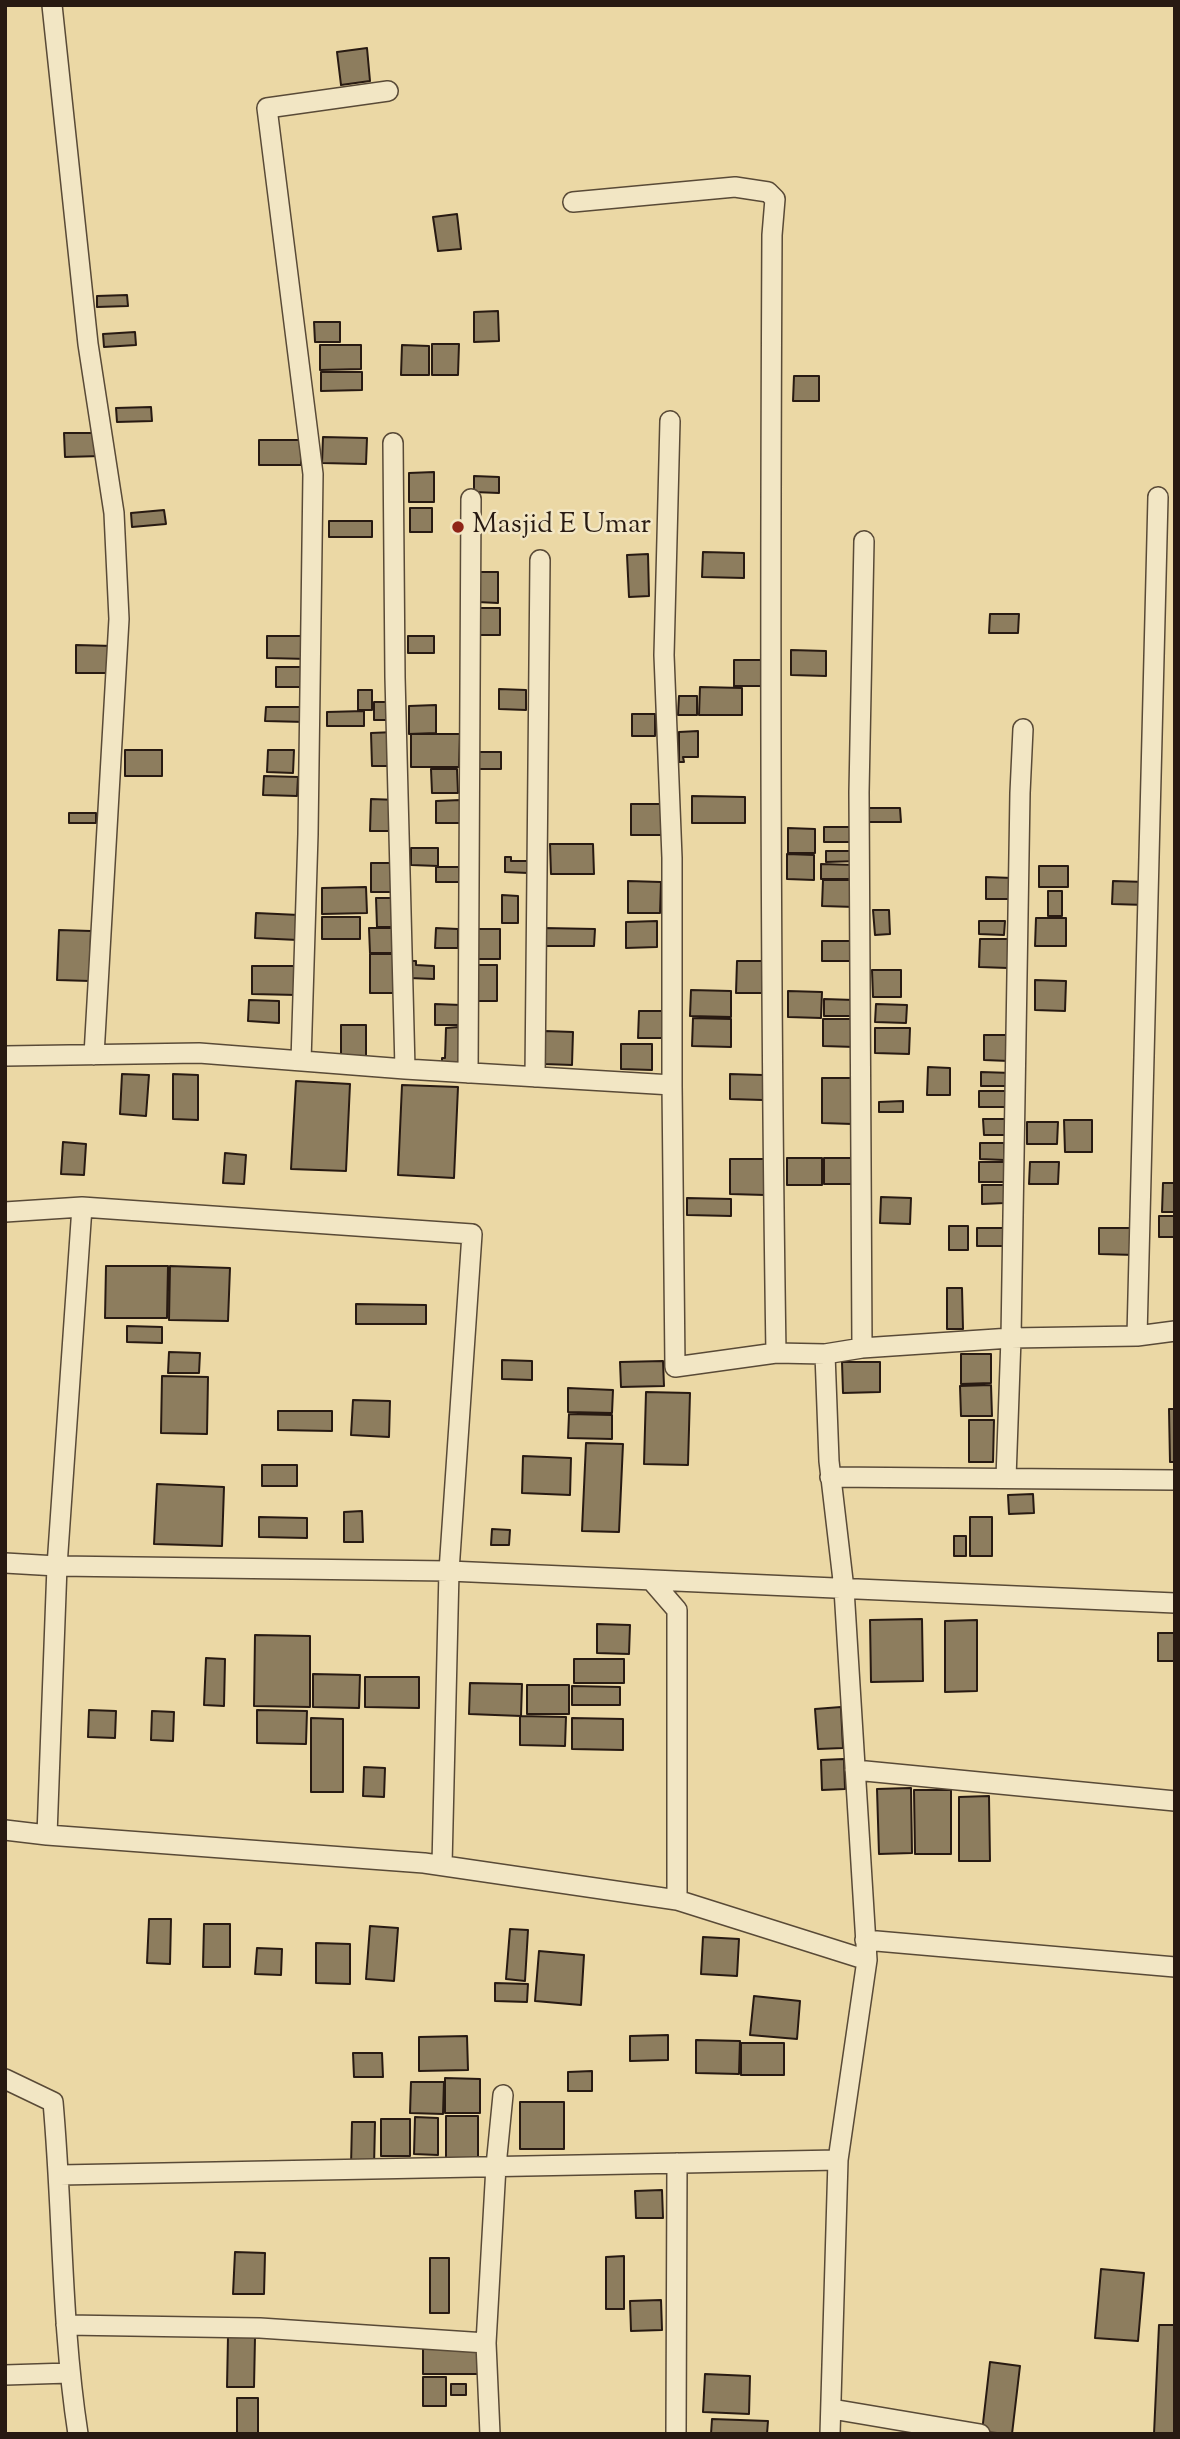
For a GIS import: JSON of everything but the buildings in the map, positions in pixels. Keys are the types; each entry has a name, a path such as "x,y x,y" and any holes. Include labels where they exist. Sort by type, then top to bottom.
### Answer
{"street":[{"path":"52,5 88,344 114,513 119,619 94,1055"},
{"path":"301,1060 308,834 313,474 267,108 388,92"},
{"path":"573,202 735,187 768,192 775,199 772,235 771,1033 776,1353"},
{"path":"670,421 664,655 672,858 675,1367 776,1353 825,1353 1011,1338 1137,1336 1175,1331"},
{"path":"393,443 395,677 405,1069"},
{"path":"1137,1336 1158,497"},
{"path":"468,1073 471,499"},
{"path":"862,1348 859,792 864,541"},
{"path":"535,1077 540,560"},
{"path":"1006,1478 1011,1338 1019,807 1023,729"},
{"path":"5,1056 199,1053 672,1085"},
{"path":"5,1212 82,1207 472,1234 449,1571 442,1865"},
{"path":"47,1835 57,1566 82,1207"},
{"path":"825,1353 830,1477 844,1589 867,1960 838,2160 830,2434"},
{"path":"830,1477 1175,1480"},
{"path":"5,1563 449,1571 1175,1603"},
{"path":"651,1580 677,1611 677,1900"},
{"path":"855,1770 1175,1801"},
{"path":"5,1830 442,1865 677,1900 867,1960"},
{"path":"865,1940 1175,1967"},
{"path":"5,2079 53,2102 60,2175 69,2373 78,2434"},
{"path":"490,2434 486,2343 496,2166 503,2095"},
{"path":"60,2175 838,2160"},
{"path":"676,2434 677,2163"},
{"path":"66,2325 260,2328 486,2343"},
{"path":"5,2375 69,2373"},
{"path":"832,2409 980,2434"}],"place":[{"name":"Masjid E Umar","path":"458,527"}]}
